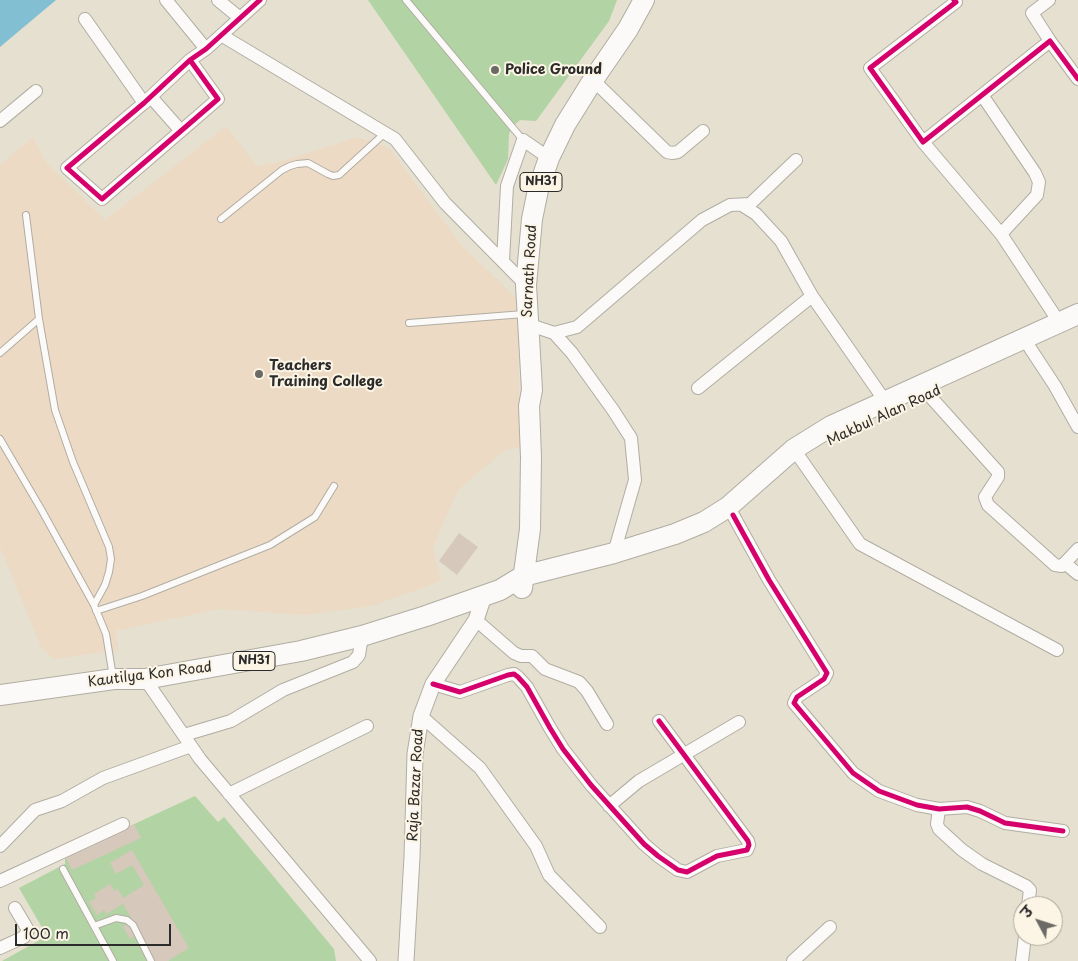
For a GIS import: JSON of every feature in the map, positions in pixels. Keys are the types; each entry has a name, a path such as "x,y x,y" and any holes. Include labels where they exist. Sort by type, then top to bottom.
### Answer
{"highway":[{"name":"Sarnath Road","path":"529,581 531,457 528,406 532,390 526,285 532,219 538,190 549,158 565,125 628,29 644,0"},
{"name":"Makbul Alan Road","path":"529,581 679,544 706,532 732,515 800,458 833,438 874,417 1030,348 1069,325 1078,314"},
{"name":"Makbul Alan Road","path":"529,581 674,534 704,522 728,507 794,449 831,426 885,401 1069,325"},
{"name":"Kautilya Kon Road","path":"0,694 114,679 145,679 302,652 426,616 529,581"}],"street":[{"path":"166,0 206,48"},
{"path":"218,0 240,18"},
{"path":"190,60 218,100 102,199 66,168 148,100 190,60 260,0"},
{"path":"954,0 956,2 870,68 923,142 1001,234 1069,325"},
{"path":"1049,0 1032,13 1078,79"},
{"path":"85,19 148,100 181,132"},
{"path":"221,35 395,139 445,203 526,285"},
{"path":"923,142 1050,41"},
{"path":"593,80 667,152 678,152 703,131"},
{"path":"0,121 36,90"},
{"path":"982,95 1035,173 1039,182 1038,195 1001,234"},
{"path":"504,262 507,186 523,140 549,158"},
{"path":"554,333 577,327 702,220 730,205 750,204 796,160"},
{"path":"742,205 756,214 781,240 812,296 885,401"},
{"path":"698,388 812,296"},
{"path":"527,319 554,333 572,353 631,438 635,480 614,553"},
{"path":"1030,348 1055,386 1078,427"},
{"path":"928,394 998,472 998,477 985,497 988,505 1055,565 1059,567 1066,564 1078,550"},
{"path":"800,458 860,544 1057,650"},
{"path":"732,515 769,580 827,673 824,679 795,699 795,706 853,773 863,782 879,791 903,800 939,808 967,807 1005,823 1063,831"},
{"path":"1066,564 1078,574"},
{"name":"Raja Bazar Road","path":"406,961 415,754 421,716 434,684 492,593"},
{"path":"476,620 518,655 532,656 544,669 579,682 587,691 607,724"},
{"path":"0,846 35,810 62,801 103,778 231,721 283,690 353,662 359,656 362,636"},
{"path":"434,684 460,692 508,674 514,674 518,677 527,687 563,750 609,806 644,844 658,856 682,871 692,870 717,856 747,850 750,845 748,841 659,721"},
{"path":"145,679 187,740 229,794 370,961"},
{"path":"421,716 480,768 536,846 549,875 600,926"},
{"path":"609,806 639,781 739,722"},
{"path":"229,794 367,726"},
{"path":"939,808 938,826 941,832 982,864 1026,886 1030,890 1029,896"},
{"path":"0,881 123,824"},
{"path":"0,948 24,937 28,930 15,908"},
{"path":"793,961 830,927"},
{"path":"1022,961 1024,946"}],"lane":[{"path":"406,0 523,140"},
{"path":"222,219 282,170 296,164 308,163 333,176 340,174 385,133"},
{"path":"26,215 39,319 55,410 73,462 109,548 111,559 110,572 95,608"},
{"path":"0,353 39,319"},
{"path":"409,323 527,319"},
{"path":"0,438 95,608 106,634 114,679"},
{"path":"95,608 142,596 270,545 315,517 334,486"},
{"path":"63,869 113,961"},
{"path":"94,926 116,918 127,920 133,925 151,961"}],"shaded area":[{"name":"Teachers Training College","path":"226,126 257,166 283,161 357,137 389,148 462,246 517,299 520,448 505,450 458,490 433,547 441,581 372,606 304,615 219,609 115,631 119,650 54,659 41,647 0,547 0,165 33,137 46,162 105,220"}],"green space":[{"name":"Police Ground","path":"368,0 617,0 609,21 536,121 520,120 512,127 509,134 508,159 496,185"},
{"path":"195,796 218,822 224,817 334,949 336,961 2,961 47,936 19,888 65,864 65,856"}],"water":[{"path":"0,0 56,0 0,47"}],"building":[{"path":"459,533 478,547 457,575 439,561"},
{"path":"134,824 141,838 72,870 65,856"},
{"path":"132,850 189,948 168,961 155,961 139,934 130,939 123,927 133,921 123,904 106,914 104,910 97,915 89,902 96,898 94,894 110,884 115,891 118,889 123,898 144,885 132,865 116,874 110,863"}],"cycle path":[{"path":"190,60 218,99 102,199 67,168 144,103 190,60 206,49 260,0"},
{"path":"954,0 956,2 870,68 923,142 1050,41 1078,79"},
{"path":"733,515 769,580 827,673 824,679 797,697 794,703 853,773 879,791 917,805 939,809 967,807 1005,823 1063,831"},
{"path":"433,684 460,692 508,675 514,674 518,677 527,687 563,749 591,785 644,844 678,870 687,872 717,856 747,850 748,841 659,721"}],"place":[{"name":"Police Ground","path":"495,70"},
{"name":"Teachers Training College","path":"259,374"}]}
